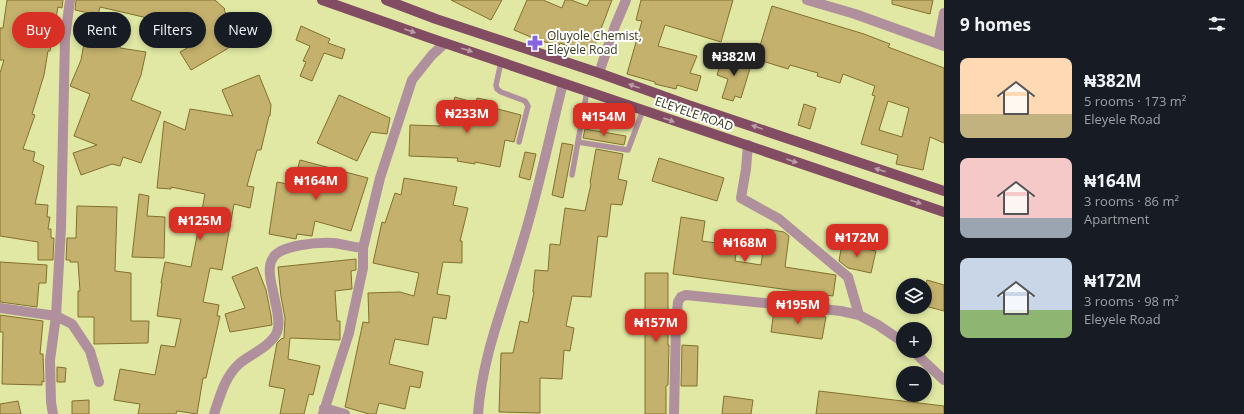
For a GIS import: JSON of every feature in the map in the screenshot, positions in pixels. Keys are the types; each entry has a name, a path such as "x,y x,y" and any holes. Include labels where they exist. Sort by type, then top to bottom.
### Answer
{"main road":[{"name":"ELEYELE ROAD","path":"324,0 430,38 944,212"},
{"name":"ELEYELE ROAD","path":"386,0 436,19 944,191"}],"street":[{"path":"53,414 51,402 50,360 56,316 61,228 66,38 70,0"},
{"path":"599,73 615,26 626,0"},
{"path":"807,0 855,14 941,45 944,13"},
{"path":"345,414 324,411 349,333 363,268 363,248 380,178 412,80 432,55 445,43"},
{"path":"478,414 482,382 493,335 529,222 563,83"},
{"path":"748,145 741,198 779,219 848,277 859,315"},
{"path":"214,414 222,390 229,377 239,364 271,341 277,332 278,318 270,272 272,258 278,251 293,246 332,243 363,248"},
{"path":"674,414 676,323 678,302 681,297 686,295 840,311 859,315 878,325 896,337"},
{"path":"0,308 56,316 72,324 83,338 90,351 99,382"},
{"path":"920,358 944,380"}],"lane":[{"path":"501,62 496,89 525,101 528,106 519,142"},
{"path":"572,175 587,91"},
{"path":"578,142 628,150 643,110"}],"building":[{"path":"7,0 63,0 62,8 58,7 57,12 12,12 12,48 51,48 50,51 48,51 44,75 32,114 35,115 23,149 35,152 33,161 44,166 35,204 48,205 47,217 50,217 48,229 51,229 51,238 54,238 53,260 38,260 38,242 0,236 0,73 4,60 0,60 0,28 3,28"},
{"path":"76,0 215,0 225,9 225,12 214,12 214,48 228,48 191,70 180,52 187,48 206,48 206,12 139,12 139,16 131,14 131,12 122,12 100,7 99,12 84,12 75,10"},
{"path":"451,0 502,0 491,20"},
{"path":"527,0 543,0 562,8 565,0 571,0 587,6 590,0 612,0 591,55 560,43 559,46 538,40 514,30"},
{"path":"641,0 733,0 721,42 665,25 658,46 697,56 690,73 701,76 697,91 677,85 676,89 655,84 655,82 627,74 642,21 636,20"},
{"path":"892,0 933,0 930,14 892,4"},
{"path":"772,6 864,34 890,44 888,47 944,68 944,143 930,137 923,170 896,164 898,155 861,144 875,96 872,95 875,86 843,74 840,83 817,76 818,73 790,65 788,69 756,59","holes":["888,101 909,108 902,137 879,130"]},
{"path":"301,26 330,39 328,43 345,49 342,59 324,53 312,81 300,76 306,62 303,61 310,46 296,40"},
{"path":"83,48 120,48 146,52 141,75 131,100 161,112 141,163 123,157 120,166 112,164 81,175 73,153 97,145 74,136 90,94 70,86 81,60"},
{"path":"723,56 751,65 741,98 735,96 733,101 722,98 728,79 717,75"},
{"path":"259,75 271,105 270,116 261,150 257,150 247,186 254,187 250,208 234,204 222,270 210,268 203,302 219,305 217,316 220,316 206,378 203,378 197,414 177,411 176,414 138,414 140,404 114,400 120,369 155,375 161,345 175,347 181,319 157,316 165,262 191,267 205,194 171,187 171,189 157,188 164,121 185,130 190,109 233,116 222,90"},
{"path":"339,95 390,118 387,134 371,132 357,161 317,143"},
{"path":"455,97 476,103 477,98 492,101 490,107 521,115 514,142 505,140 500,167 475,162 475,164 457,161 458,158 409,156 410,125 440,126 446,105 452,106"},
{"path":"804,104 816,108 810,129 798,125"},
{"path":"585,129 626,136 624,145 583,138"},
{"path":"562,143 573,145 563,198 552,195"},
{"path":"596,149 623,154 618,179 627,181 622,205 611,204 607,237 598,236 591,297 572,296 566,326 574,328 570,351 564,350 562,379 540,378 540,413 499,412 501,353 513,353 520,321 528,323 534,292 535,270 548,271 550,244 560,245 565,208 585,211"},
{"path":"525,152 536,154 530,180 519,177"},
{"path":"659,158 724,178 717,201 652,181"},
{"path":"300,160 368,178 351,231 315,221 312,236 297,234 296,239 269,234 277,182 293,185"},
{"path":"404,178 457,187 453,205 468,208 460,241 462,241 462,263 443,262 437,294 450,296 446,319 433,317 428,345 395,339 389,364 423,372 420,388 410,386 405,409 379,403 376,414 369,414 345,407 363,322 369,323 368,293 400,292 414,296 419,273 373,263 382,222 385,223 395,193 401,195"},
{"path":"139,194 149,196 147,216 165,217 164,258 132,257"},
{"path":"77,206 117,207 115,271 131,273 131,321 149,321 148,343 94,344 94,317 78,317 78,291 80,291 78,262 70,262 70,260 66,260 67,238 76,238"},
{"path":"681,217 705,221 702,241 737,246 735,261 761,265 766,229 784,232 789,236 785,267 836,275 833,296 673,274"},
{"path":"842,244 876,251 871,273 848,268 839,261"},
{"path":"356,259 356,270 351,271 352,289 335,291 337,321 340,321 340,340 290,338 288,359 320,366 313,395 309,394 304,414 280,414 285,389 269,386 277,343 284,338 285,318 278,267"},
{"path":"0,262 47,265 46,283 39,283 37,307 0,302"},
{"path":"257,267 266,290 272,325 230,332 225,314 245,308 232,277"},
{"path":"645,273 668,273 669,345 668,385 666,386 666,414 645,414"},
{"path":"932,281 944,285 944,311 932,308"},
{"path":"774,311 826,317 822,339 771,332"},
{"path":"0,315 43,321 40,354 43,354 44,382 42,381 42,385 2,384 3,332 0,332"},
{"path":"682,345 698,346 697,386 681,386"},
{"path":"57,367 66,368 65,382 57,382"},
{"path":"819,391 896,400 896,402 911,402 944,406 944,414 816,414"},
{"path":"724,396 753,400 751,414 722,414"},
{"path":"89,400 89,414 72,414 72,401"},
{"path":"18,401 21,414 0,414 0,404"}],"place":[{"name":"Oluyole Chemist, Eleyele Road","path":"535,43"}]}
